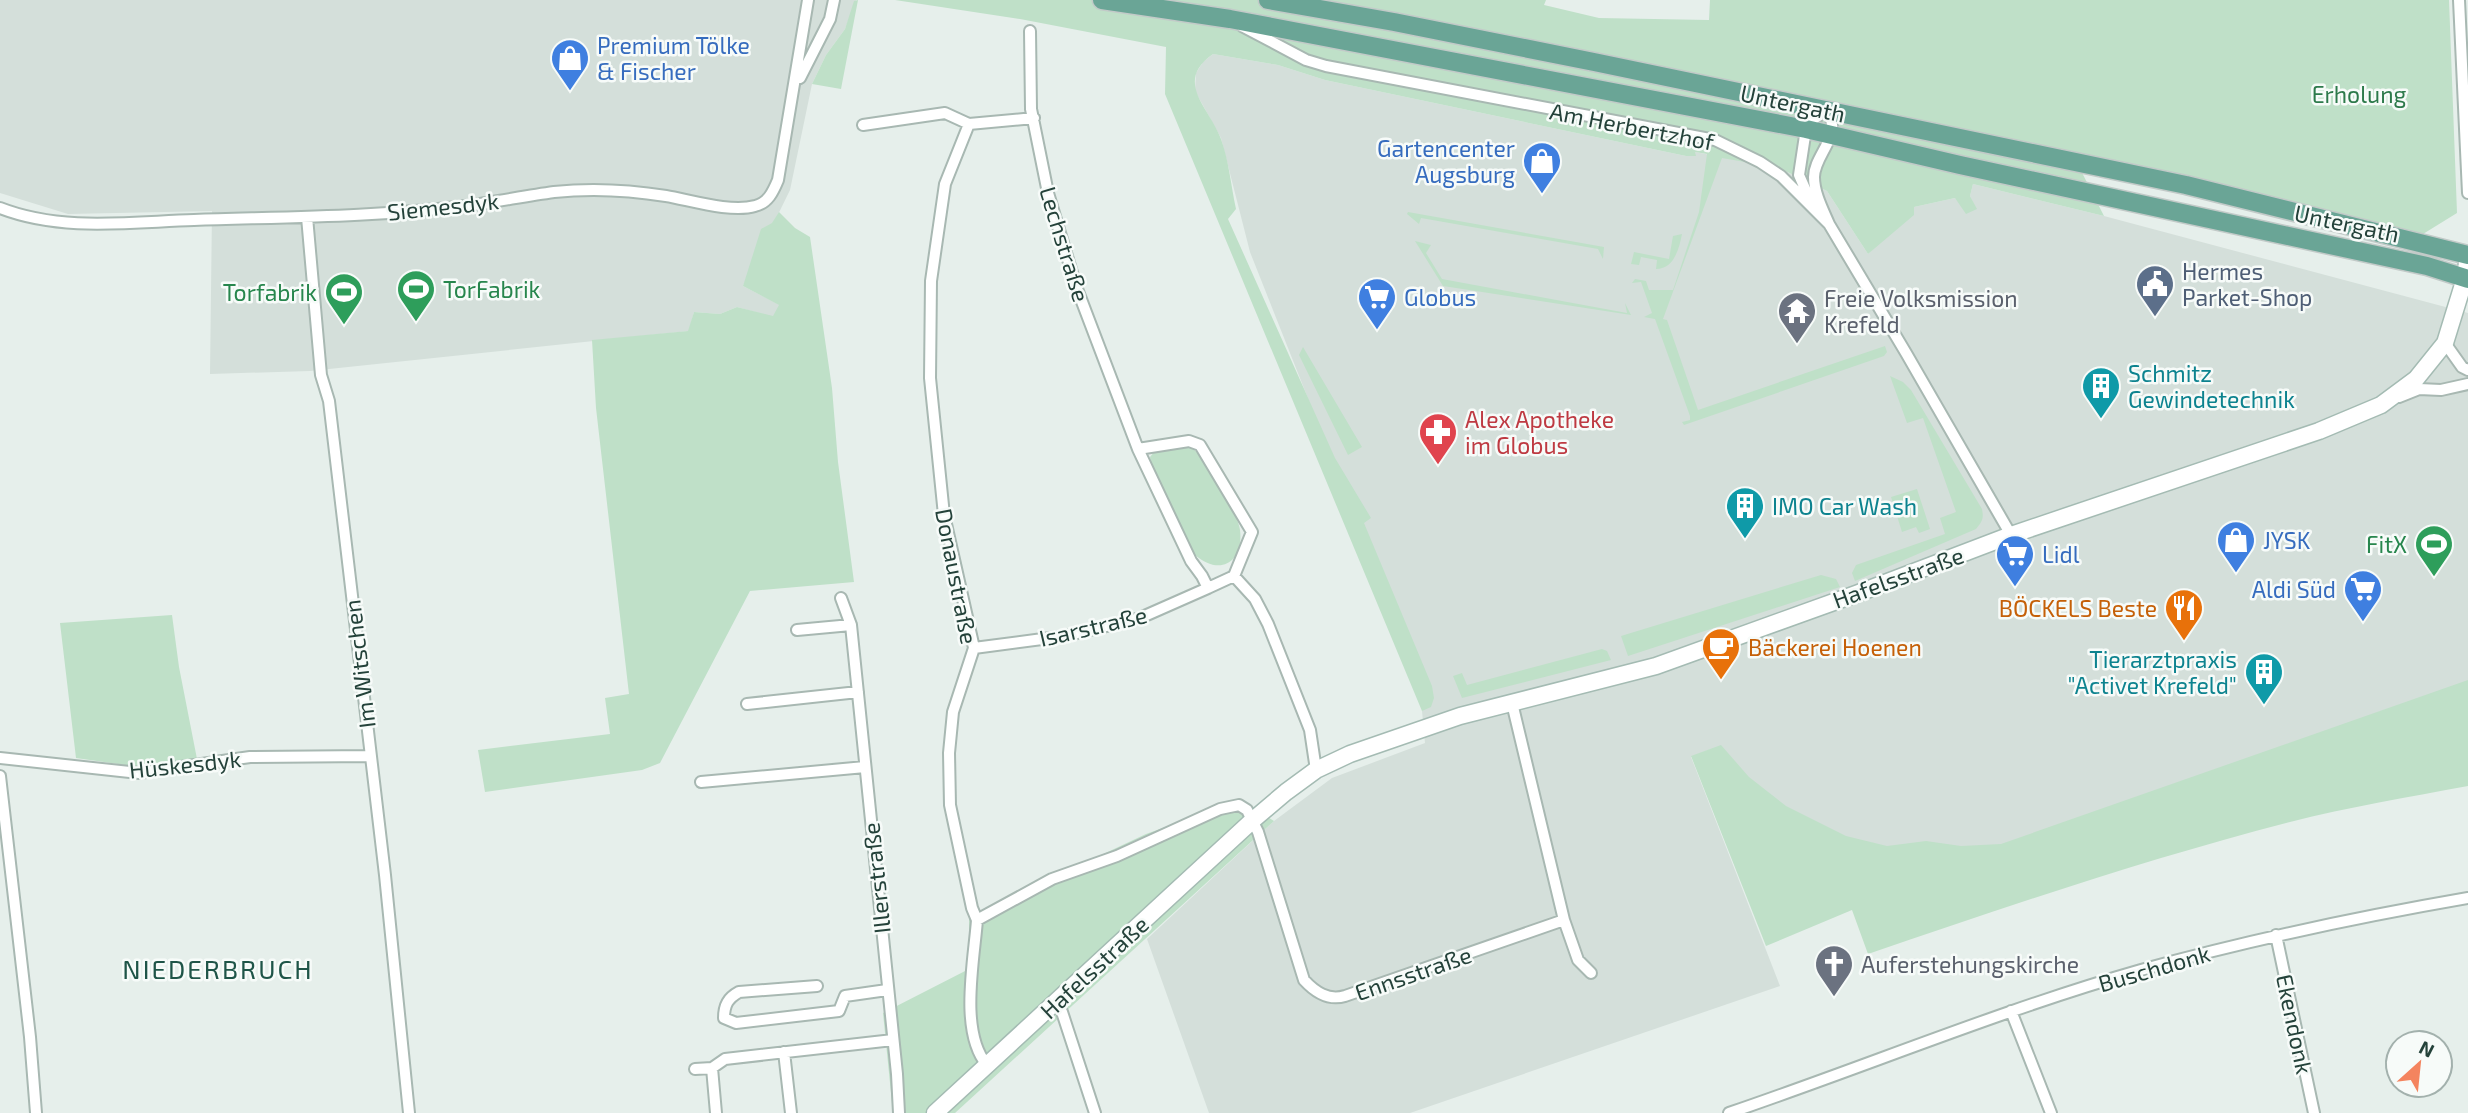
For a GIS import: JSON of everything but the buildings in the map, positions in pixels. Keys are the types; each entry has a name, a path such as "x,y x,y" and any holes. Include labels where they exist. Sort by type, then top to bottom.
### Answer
{"main road":[{"name":"Untergath","path":"1102,0 1230,19 1806,129 2190,216 2361,251 2467,278"},
{"name":"Untergath","path":"1268,0 1394,22 2186,184 2468,255"},
{"name":"Hafelsstraße","path":"935,1113 1253,821 1316,770 1350,754 1460,716 1656,666 2011,535 2319,431 2381,405 2416,379 2445,343 2467,278 2468,255"}],"street":[{"name":"Siemesdyk","path":"0,208 67,223 307,217 464,206 555,192 592,190 662,195 742,209 757,206 768,199 778,180 808,0"},
{"name":"Siemesdyk","path":"795,87 830,19 834,0"},
{"path":"2459,0 2468,193"},
{"name":"Am Herbertzhof","path":"1230,19 1306,60 1326,66 1715,140 1760,162 1780,177 1829,224 2011,535"},
{"name":"Lechstraße","path":"1030,32 1031,109 1048,193 1076,286 1138,449 1191,561 1208,588"},
{"path":"1827,110 1832,125 1814,176 1818,197 1829,224 1810,200 1799,175 1806,129 1811,121 1827,110"},
{"path":"863,125 945,113 970,124 1034,118"},
{"name":"Donaustraße","path":"970,124 945,184 931,281 930,378 944,515 974,648 953,712 949,752 950,804 972,908 977,920 971,1020 976,1043 987,1065"},
{"name":"Im Witschen","path":"307,217 321,375 329,401 409,1113"},
{"path":"2468,249 2468,255"},
{"path":"2445,343 2462,367 2468,370"},
{"path":"2381,405 2419,389 2441,390 2468,384"},
{"path":"1138,449 1188,440 1200,445 1252,531 1234,576 1208,588"},
{"path":"1234,576 1255,598 1268,624 1310,730 1316,770"},
{"name":"Isarstraße","path":"974,648 1065,636 1140,618 1208,588"},
{"name":"Illerstraße","path":"841,598 851,625 899,1113"},
{"path":"797,630 851,625"},
{"path":"747,704 858,692"},
{"path":"1512,703 1564,920 1578,960 1591,973"},
{"name":"Hüskesdyk","path":"0,758 139,773 250,757 370,756"},
{"path":"701,782 865,767"},
{"path":"0,776 4,848 30,1037 36,1113"},
{"path":"977,920 1052,879 1117,856 1220,809 1239,805 1247,810 1253,821"},
{"name":"Ennsstraße","path":"1253,821 1304,980 1314,991 1326,996 1345,996 1564,920"},
{"name":"Buschdonk","path":"1729,1113 2011,1011 2140,971 2276,934 2468,898"},
{"name":"Ekendonk","path":"2276,934 2314,1113"},
{"path":"817,986 739,992 724,1006 724,1018 736,1023 839,1011 845,996 887,990"},
{"path":"1055,1004 1062,1012 1095,1113"},
{"path":"2011,1011 2051,1113"},
{"path":"695,1069 712,1068 725,1059 893,1040"},
{"path":"784,1052 790,1113"},
{"path":"712,1068 716,1113"}],"shaded area":[{"path":"0,0 856,0 845,29 826,55 812,84 790,190 743,286 780,305 773,317 737,307 720,314 694,312 689,331 310,371 210,374 212,211 68,214 0,193"},
{"path":"1213,54 1278,65 1325,80 1686,156 1695,152 1779,168 1827,191 1868,254 1914,207 1955,198 1976,209 1970,196 1973,184 2468,313 2468,702 2003,861 1841,854 1711,749 1691,757 1780,986 1410,1113 1209,1113 1147,939 1274,821 1332,778 1425,743 1422,711 1429,704 1250,252 1221,138 1195,91 1196,73 1203,62"}],"green space":[{"path":"858,0 841,89 812,84 826,55 845,29 854,1"},
{"name":"Erholung","path":"895,0 1546,0 1544,5 1599,18 1709,20 1710,0 2449,0 2457,213 2423,234 2071,151 2104,216 1973,184 1970,196 1977,209 1966,214 1955,198 1914,207 1914,215 1868,254 1827,191 1779,168 1722,158 1663,319 1667,320 1698,410 1885,346 1887,352 1884,356 1684,425 1682,422 1690,420 1690,416 1655,319 1644,317 1652,313 1641,282 1632,283 1635,279 1646,281 1649,290 1673,290 1699,212 1707,154 1695,152 1696,156 1686,156 1325,80 1278,65 1213,54 1201,64 1195,85 1221,139 1226,156 1236,209 1228,219 1335,458 1371,518 1364,523 1432,686 1434,698 1431,707 1422,711 1165,94 1166,47 1020,19"},
{"path":"779,212 795,228 810,237 832,388 838,462 854,582 750,591 660,763 642,770 485,792 478,750 610,734 605,698 629,694 596,408 592,340 688,331 694,312 720,314 737,307 773,316 779,305 743,286 761,229 772,223"},
{"path":"1408,212 1604,247 1603,259 1598,249 1421,218 1419,224"},
{"path":"1682,234 1677,252 1667,266 1656,269 1657,260 1641,257 1639,265 1631,264 1634,252 1669,259 1673,236"},
{"path":"1415,241 1431,245 1426,253 1442,279 1627,313 1625,303 1631,315 1443,286"},
{"path":"1303,347 1362,447 1348,455 1299,355"},
{"path":"1890,376 1903,382 1911,390 1982,509 1983,518 1976,529 1855,581 1852,573 1856,565 1945,534 1940,518 1956,512 1923,418 1907,423"},
{"path":"1191,447 1220,485 1238,521 1238,551 1228,563 1212,565 1194,554 1151,464 1150,457 1155,451"},
{"path":"1917,489 1930,529 1919,533 1916,527 1902,532 1891,497"},
{"path":"1821,575 1836,579 1840,587 1628,656 1621,636"},
{"path":"172,615 197,759 139,767 76,758 60,623"},
{"path":"1602,649 1607,651 1611,660 1462,698 1453,676 1462,673 1467,685"},
{"path":"2468,680 2468,786 2290,822 2183,851 1868,954 1852,910 1766,946 1691,756 1721,745 1749,777 1786,806 1846,836 1887,846 1926,841 1961,846 2001,844"},
{"path":"1240,800 1274,821 955,1113 893,1113 883,1013 969,969 969,917 1146,834"}],"place":[{"name":"Premium Tölke & Fischer","path":"570,92"},
{"name":"Gartencenter Augsburg","path":"1542,195"},
{"name":"Hermes Parket-Shop","path":"2155,318"},
{"name":"TorFabrik","path":"416,323"},
{"name":"Torfabrik","path":"344,326"},
{"name":"Globus","path":"1377,331"},
{"name":"Freie Volksmission Krefeld","path":"1797,345"},
{"name":"Schmitz Gewindetechnik","path":"2101,420"},
{"name":"Alex Apotheke im Globus","path":"1438,466"},
{"name":"IMO Car Wash","path":"1745,540"},
{"name":"JYSK","path":"2236,574"},
{"name":"FitX","path":"2434,578"},
{"name":"Lidl","path":"2015,588"},
{"name":"Aldi Süd","path":"2363,623"},
{"name":"BÖCKELS Beste","path":"2184,642"},
{"name":"Bäckerei Hoenen","path":"1721,681"},
{"name":"Tierarztpraxis \"Activet Krefeld\"","path":"2264,706"},
{"name":"Auferstehungskirche","path":"1834,998"}],"district":[{"name":"NIEDERBRUCH","path":"218,968"}]}
